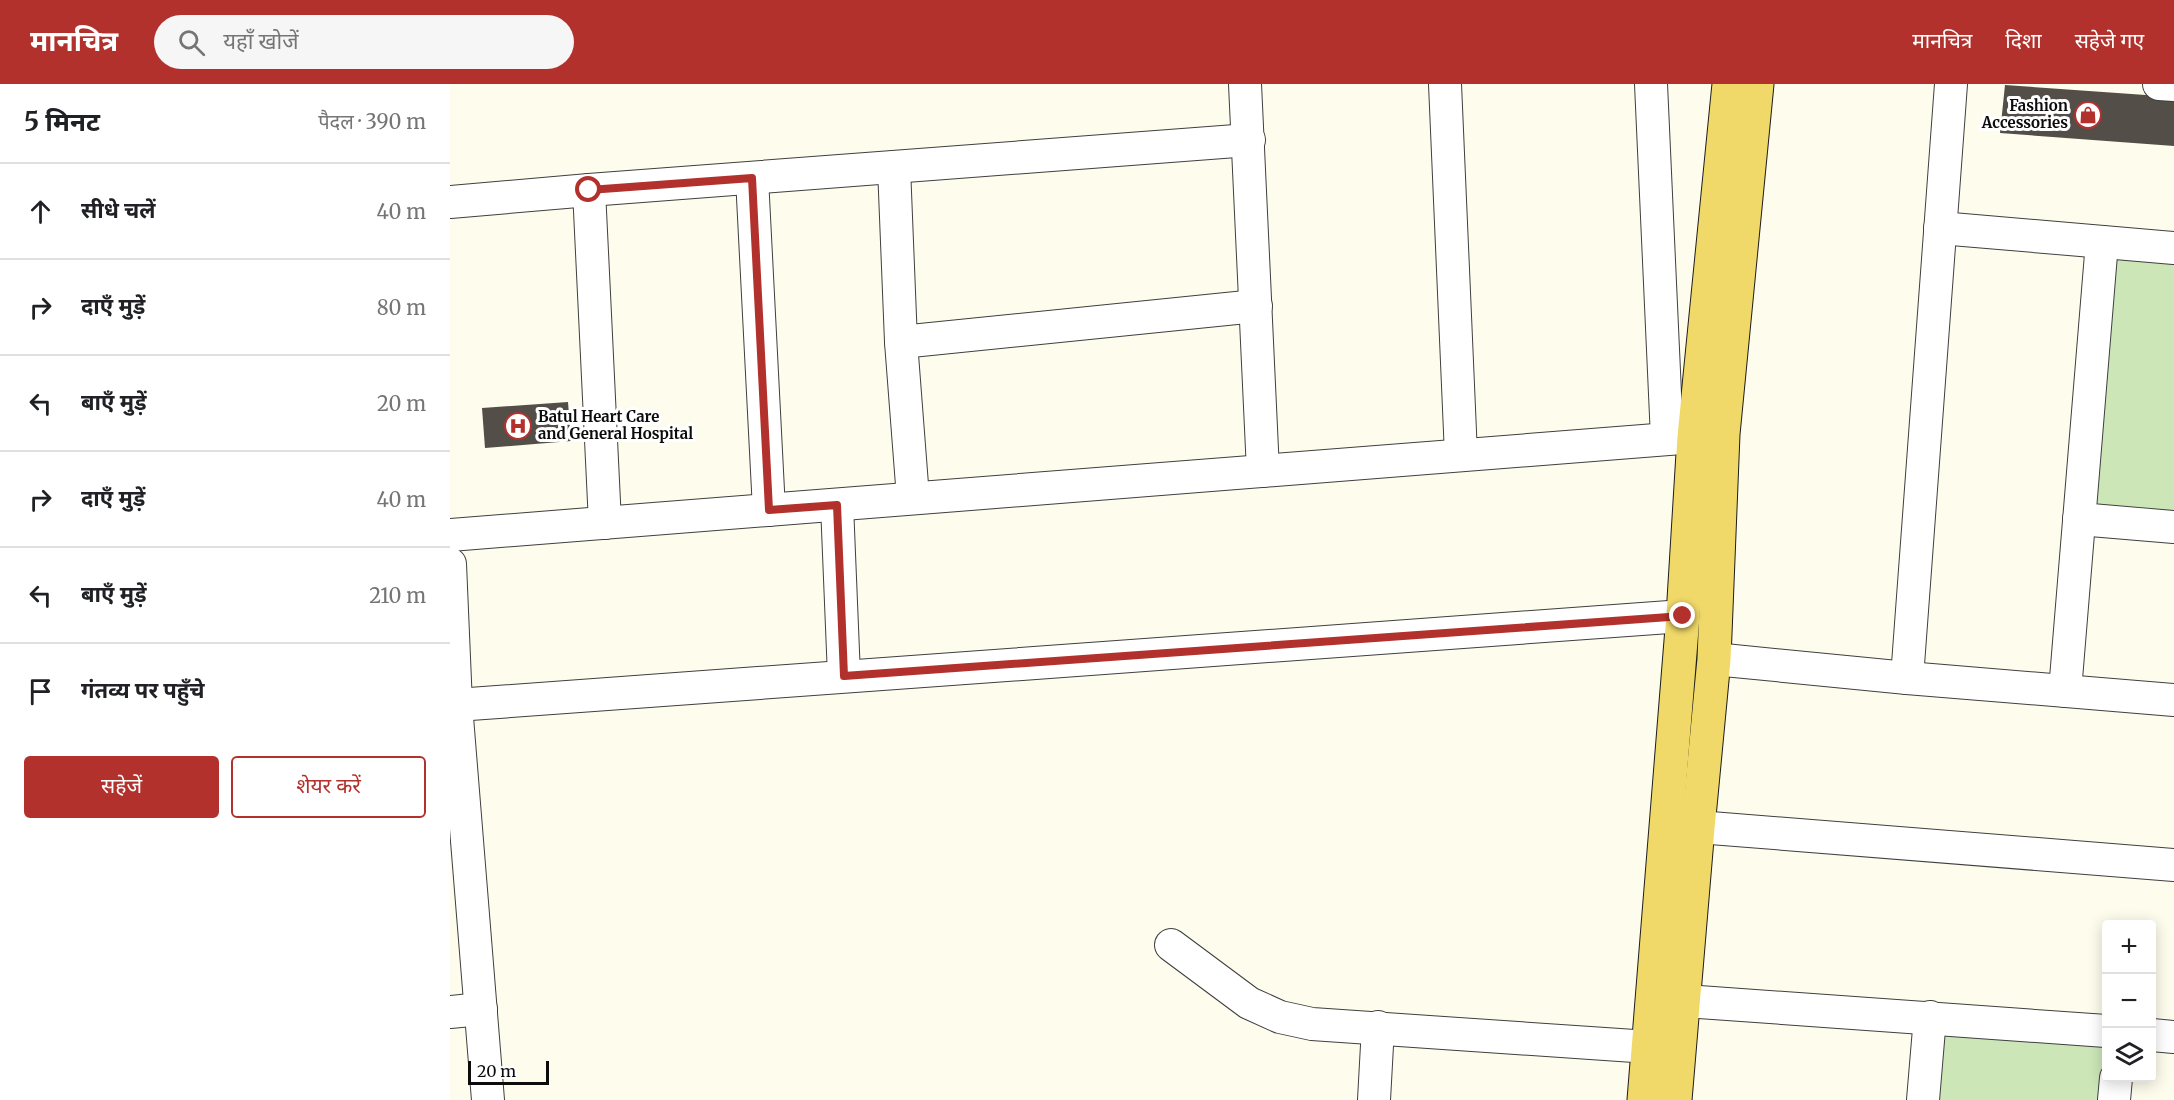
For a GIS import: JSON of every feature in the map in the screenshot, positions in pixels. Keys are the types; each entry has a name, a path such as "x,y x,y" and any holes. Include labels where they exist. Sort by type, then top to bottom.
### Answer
{"main road":[{"path":"1644,1100 1683,616 1680,437 1730,84"},
{"path":"1676,1100 1714,659 1723,434 1757,84"}],"street":[{"path":"1245,84 1263,471"},
{"path":"1445,84 1461,455"},
{"path":"450,536 1680,437 1651,84"},
{"path":"1907,678 1951,84"},
{"path":"2159,84 2174,85"},
{"path":"450,202 1249,141"},
{"path":"894,167 901,342 913,498"},
{"path":"752,178 769,510"},
{"path":"589,190 605,523"},
{"path":"1940,228 2174,248"},
{"path":"2065,691 2102,242"},
{"path":"901,342 1256,306"},
{"path":"837,505 844,676"},
{"path":"2079,519 2174,527"},
{"path":"450,564 465,1011 488,1100"},
{"path":"456,705 1683,616"},
{"path":"1714,659 2174,700"},
{"path":"1698,827 2174,866"},
{"path":"1171,945 1249,1003 1280,1017 1312,1024 1649,1047"},
{"path":"1685,1001 2102,1031"},
{"path":"1923,1100 1930,1017"},
{"path":"1374,1100 1378,1027"},
{"path":"2156,1035 2174,1037"},
{"path":"2115,1100 2116,1082"}],"green space":[{"path":"2113,259 2174,264 2174,515 2092,508"},
{"path":"1939,1032 2102,1044 2102,1100 1934,1100"}],"building":[{"name":"Fashion Accessories","path":"2005,85 2174,97 2174,146 2000,133"},
{"path":"568,402 571,441 485,448 482,408"}],"place":[{"name":"Fashion Accessories","path":"2088,115"},
{"name":"Batul Heart Care and General Hospital","path":"518,426"}],"route":[{"path":"589,190 752,178 769,510 837,505 844,676 1683,616"}]}
